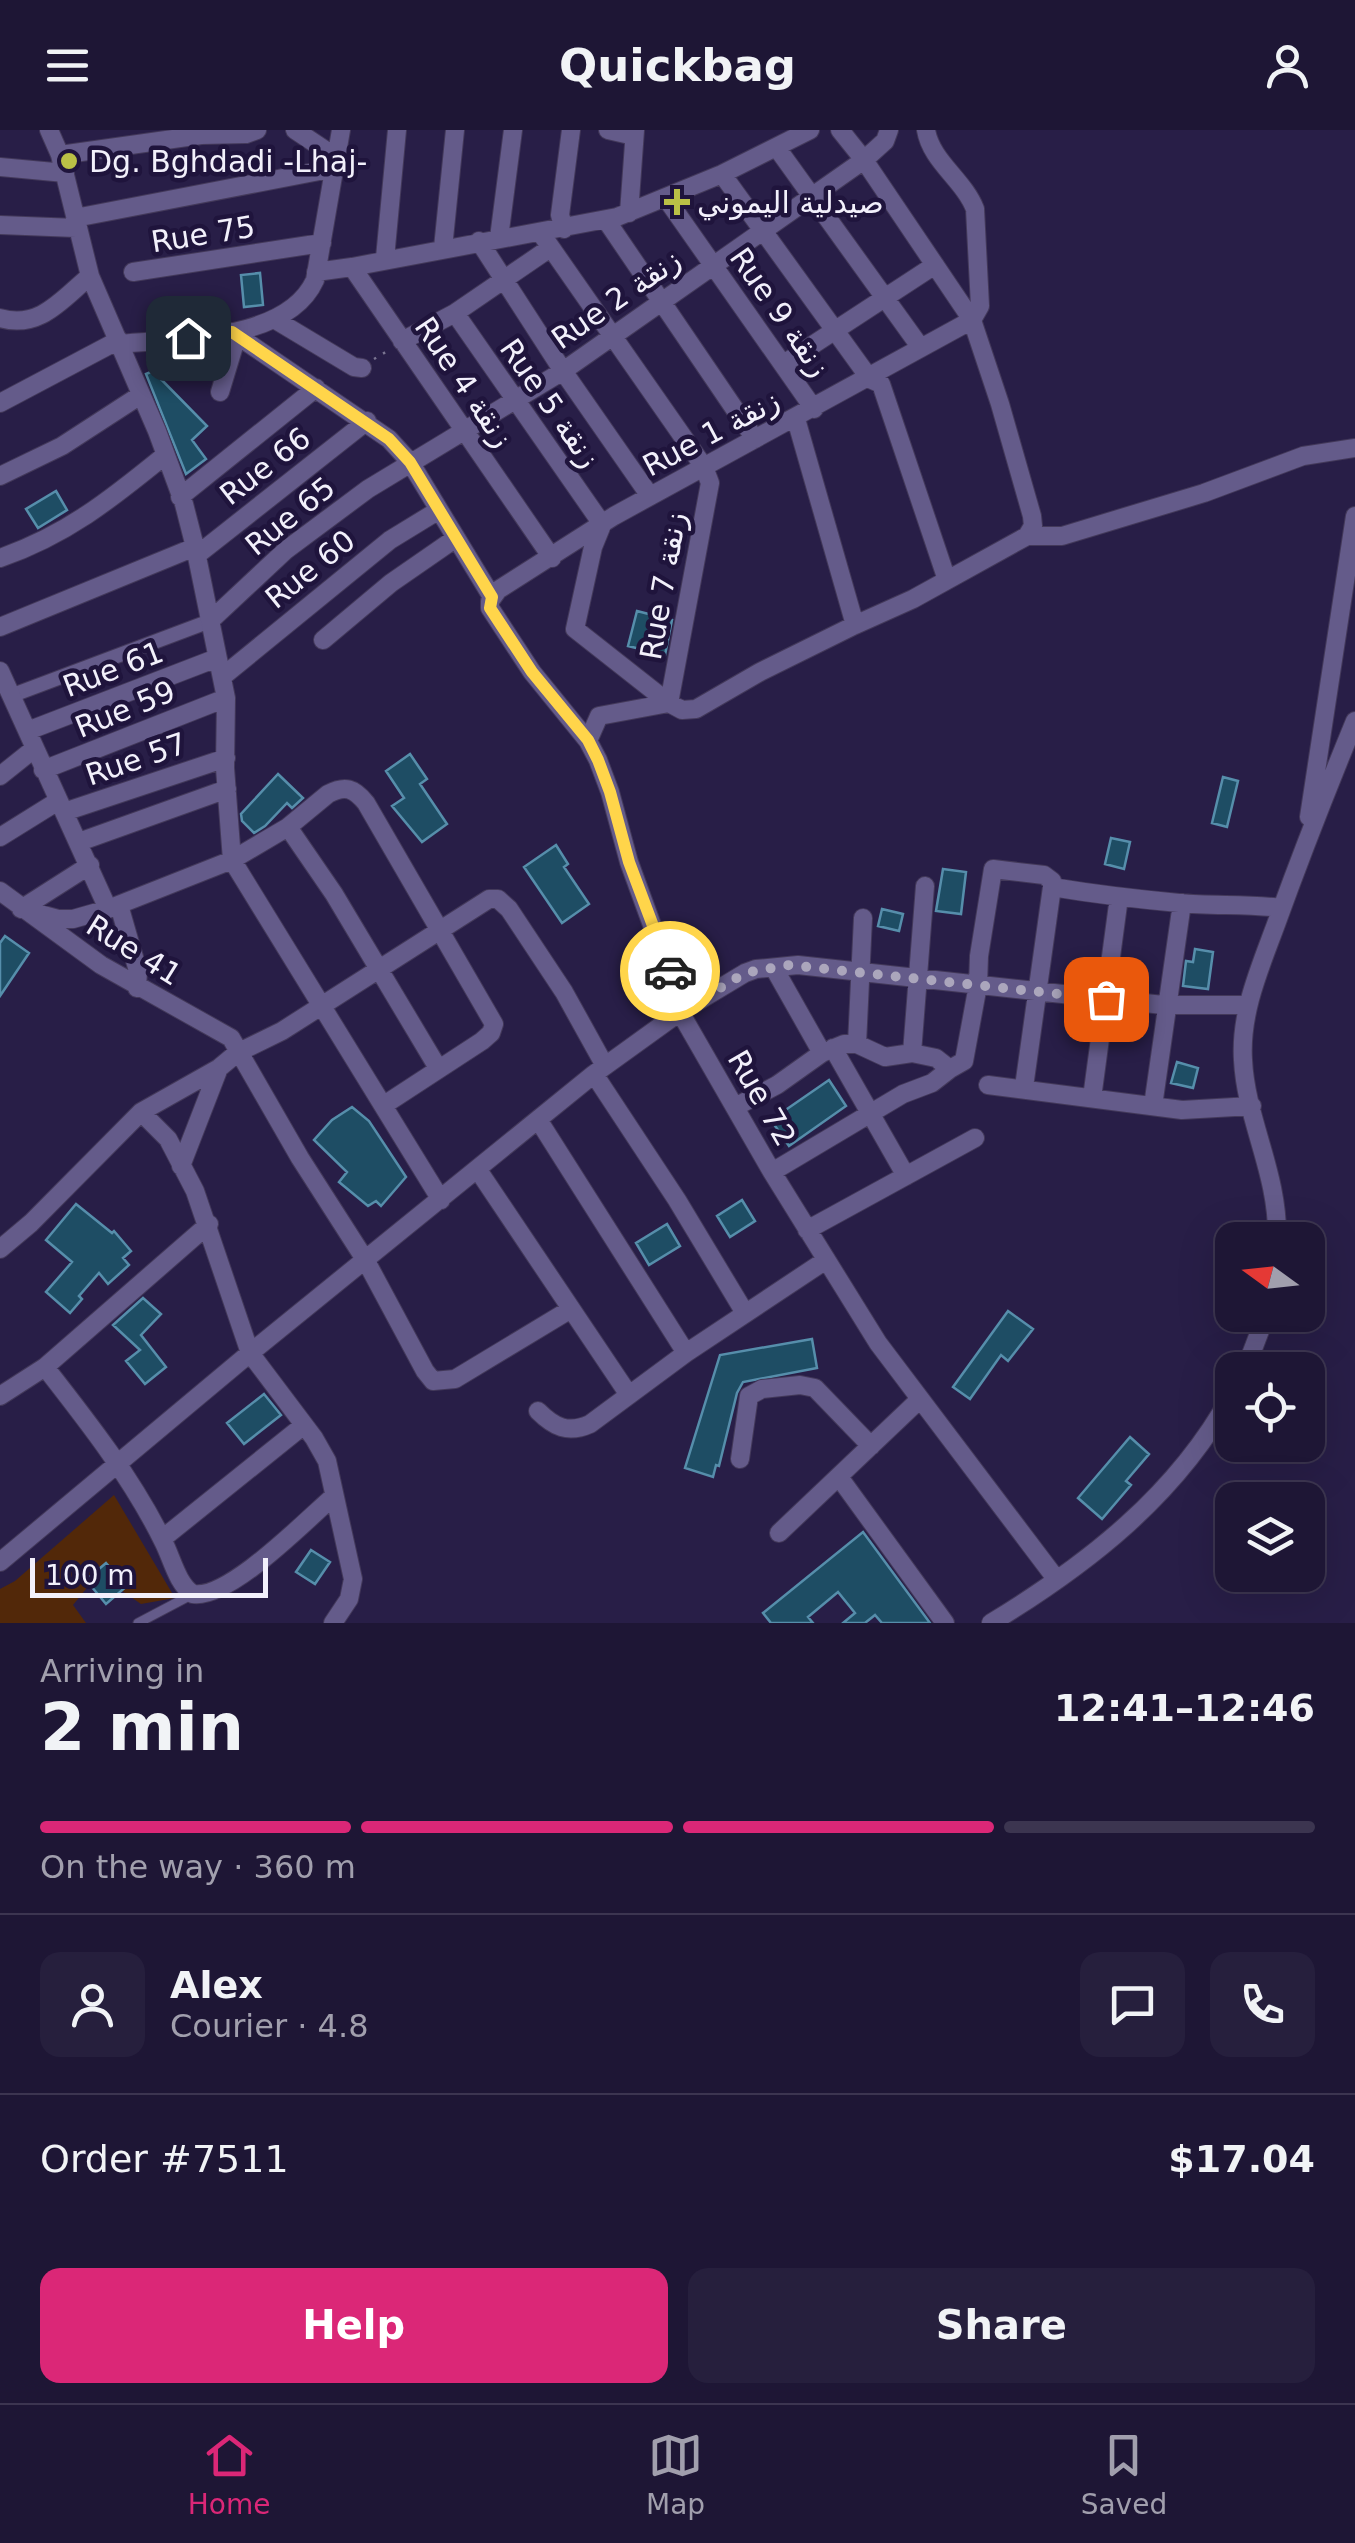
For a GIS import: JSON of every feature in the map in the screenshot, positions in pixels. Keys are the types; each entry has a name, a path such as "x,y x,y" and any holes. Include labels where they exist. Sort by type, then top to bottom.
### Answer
{"street":[{"path":"48,130 63,164 90,276 180,497 196,551 226,698 232,860 441,1200"},
{"path":"0,167 63,164 201,135 246,134 257,130"},
{"path":"295,130 336,163"},
{"path":"0,404 120,342 234,334 274,318 306,295 316,272 341,130"},
{"path":"384,258 398,130"},
{"path":"443,248 455,130"},
{"path":"500,238 513,130"},
{"path":"564,229 560,215 571,130"},
{"path":"608,130 635,133 629,213"},
{"path":"402,340 455,313 504,281 545,240 564,229 629,213 722,174 810,130"},
{"path":"840,130 972,320 1032,516 1027,536"},
{"name":"Rue 2 زنقة","path":"410,462 563,371 864,160 886,141 889,130"},
{"path":"926,130 928,144 970,196 975,209 980,306 972,320"},
{"path":"777,148 921,348"},
{"path":"0,226 76,223 336,163"},
{"path":"722,174 870,379 880,384 888,398 948,580"},
{"name":"Rue 9 زنقة","path":"666,198 814,409"},
{"path":"606,220 756,439"},
{"path":"316,272 500,238 545,240"},
{"path":"545,240 704,466"},
{"path":"479,241 650,496"},
{"name":"Rue 75","path":"133,272 322,243"},
{"path":"784,363 935,265"},
{"name":"Rue 4 زنقة","path":"352,266 552,558"},
{"path":"6,320 50,313 90,276"},
{"name":"Rue 5 زنقة","path":"455,313 602,524"},
{"path":"274,318 354,367 362,368"},
{"name":"Rue 1 زنقة","path":"491,603 511,582 602,524 972,320"},
{"path":"220,392 234,334"},
{"name":"Rue 72","path":"234,334 366,421 410,462 532,672 588,740 610,792 629,862 676,988 680,1012 772,1172 919,1400 1057,1580"},
{"path":"180,497 316,388"},
{"path":"0,476 62,446 140,396"},
{"path":"796,419 855,625"},
{"name":"Rue 66","path":"0,626 196,551 366,421"},
{"path":"602,524 575,629 669,703 682,710 696,709 760,672 948,580 1027,536 1062,536 1204,492 1302,456 1355,448"},
{"path":"0,558 42,543 94,513 164,456"},
{"name":"Rue 65","path":"210,622 286,550 410,462"},
{"name":"Rue 7 زنقة","path":"669,703 710,483 704,466"},
{"name":"Rue 60","path":"219,667 390,540 439,510"},
{"path":"1303,852 1355,516"},
{"path":"322,640 391,583 456,538"},
{"path":"14,695 210,622"},
{"name":"Rue 61","path":"0,776 32,739 219,667"},
{"path":"0,670 61,807 114,907 138,971 137,988"},
{"name":"Rue 59","path":"44,770 226,698"},
{"path":"588,740 599,716 669,703"},
{"path":"1277,1222 1276,1202 1243,1064 1242,1042 1248,1005 1282,908 1355,720"},
{"name":"Rue 57","path":"61,807 226,758"},
{"path":"20,909 63,920 114,907 232,860 288,826 328,794 348,788 360,795 494,1024 491,1033 384,1105"},
{"path":"79,842 227,790"},
{"path":"0,837 61,807"},
{"path":"288,826 381,969 438,1068"},
{"path":"20,909 90,865"},
{"path":"772,1172 904,1094 932,1084 968,1055 992,871 1044,875 1052,882 1024,1088"},
{"path":"912,1054 925,886"},
{"path":"1052,887 1182,903 1244,903 1282,908"},
{"name":"Rue 41","path":"0,891 20,909 137,988 231,1038 366,1261 429,1377 440,1382 468,1372 571,1310"},
{"path":"1092,1098 1119,897"},
{"path":"0,1249 32,1224 141,1112 282,1030 442,931 484,900 493,898 506,905 564,992 600,1070 745,1313"},
{"path":"1153,1106 1182,903"},
{"path":"858,1044 863,918"},
{"path":"0,1562 250,1353 600,1070 680,1012 745,973 798,965 1170,1006 1248,1005"},
{"path":"774,968 872,1113 906,1176"},
{"path":"735,1108 827,1050 858,1044 885,1057 912,1054 936,1058 950,1069"},
{"path":"181,1166 219,1068"},
{"path":"988,1085 1190,1110 1252,1106"},
{"path":"141,1112 168,1139 208,1224 250,1353 326,1461 353,1584 333,1623"},
{"path":"539,1122 686,1353"},
{"path":"807,1230 975,1138"},
{"path":"478,1170 629,1395"},
{"path":"0,1396 45,1367 208,1224"},
{"path":"538,1412 561,1428 580,1428 826,1260"},
{"path":"45,1367 117,1465 162,1539 184,1586 193,1594 212,1592 238,1576 334,1496"},
{"path":"740,1459 749,1396 757,1390 800,1385 821,1393 871,1446"},
{"path":"780,1533 919,1400"},
{"path":"990,1623 1057,1580 1123,1530 1177,1476 1215,1419"},
{"path":"162,1539 304,1425"},
{"path":"838,1477 944,1623"}],"lane":[{"path":"138,1623 193,1594"}],"path":[{"path":"362,368 402,340"}],"shaded area":[{"path":"114,1495 175,1598 141,1604 98,1574 73,1605 86,1623 0,1623 0,1589 15,1581"}],"building":[{"path":"260,273 263,305 244,307 241,275"},
{"path":"153,371 207,426 192,440 206,459 186,474 146,374"},
{"path":"56,491 67,510 38,528 26,509"},
{"path":"637,611 672,620 665,655 628,646"},
{"path":"410,754 427,779 420,784 447,824 422,842 392,806 404,798 386,771"},
{"path":"278,774 303,798 292,808 287,803 254,833 242,821 241,814"},
{"path":"1223,777 1238,781 1227,827 1212,823"},
{"path":"1111,838 1130,842 1124,869 1105,864"},
{"path":"556,845 568,864 564,867 589,904 562,923 524,867"},
{"path":"943,869 966,872 961,914 936,911"},
{"path":"882,909 903,914 899,931 878,926"},
{"path":"5,936 29,953 0,996 0,943"},
{"path":"1195,949 1213,952 1208,989 1183,986 1186,961 1193,962"},
{"path":"1177,1062 1198,1068 1193,1088 1171,1083"},
{"path":"829,1080 846,1106 789,1146 771,1120"},
{"path":"352,1107 369,1121 406,1177 381,1206 376,1201 368,1206 339,1182 347,1172 314,1140 332,1120"},
{"path":"742,1200 755,1221 730,1237 717,1216"},
{"path":"76,1204 114,1231 131,1251 123,1258 129,1265 108,1284 99,1273 70,1313 46,1292 72,1262 46,1240"},
{"path":"667,1224 680,1246 649,1265 636,1243"},
{"path":"143,1298 161,1314 141,1335 166,1367 145,1384 126,1361 140,1350 113,1325"},
{"path":"1008,1311 1033,1329 1008,1361 1001,1355 970,1399 953,1387"},
{"path":"812,1339 817,1368 743,1382 713,1477 685,1468 720,1355"},
{"path":"264,1394 281,1415 244,1444 227,1423"},
{"path":"1130,1437 1149,1454 1126,1481 1131,1485 1102,1519 1078,1498"},
{"path":"863,1532 930,1623 882,1623 875,1615 865,1623 843,1623 855,1613 838,1592 808,1617 813,1623 771,1623 763,1613"},
{"path":"311,1550 330,1562 315,1584 296,1572"},
{"path":"106,1563 127,1586 106,1604 86,1580"}],"way so far":[{"path":"670,971 680,1012 745,973 789,965 1106,999"}],"place":[{"name":"Dg. Bghdadi -Lhaj-","path":"69,161"},
{"name":"صيدلية اليموني","path":"677,202"}],"route":[{"path":"188,338 232,332 380,430 410,462 492,597 490,608 532,672 588,740 610,792 629,862 670,971"}]}
